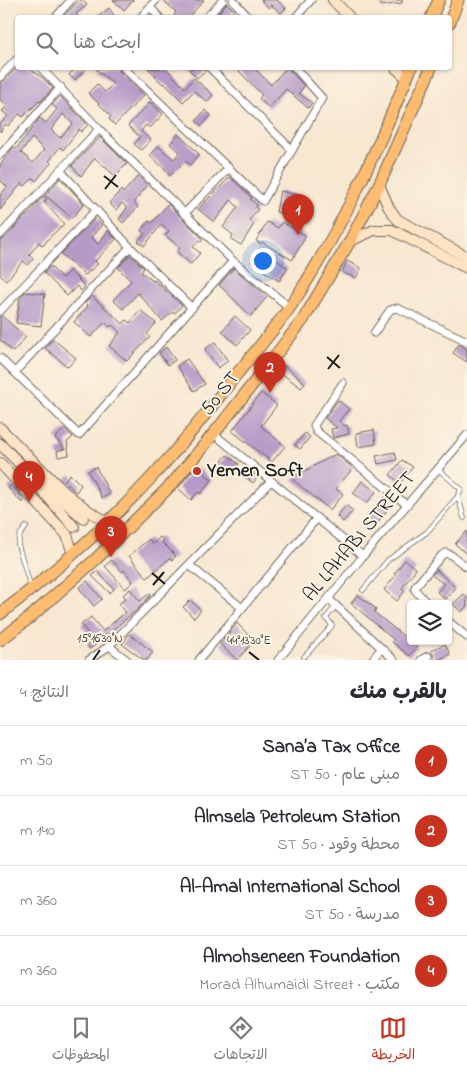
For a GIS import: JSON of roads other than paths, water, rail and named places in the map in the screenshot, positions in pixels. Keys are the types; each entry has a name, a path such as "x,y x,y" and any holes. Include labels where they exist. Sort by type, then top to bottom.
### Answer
{"main road":[{"path":"433,15 439,0"},
{"path":"452,16 458,0"},
{"name":"50 ST","path":"0,640 28,619 95,560 172,484 303,320 350,241 379,185 430,70"},
{"name":"50 ST","path":"0,614 73,554 159,470 206,414 289,307 331,238 363,177 409,73"},
{"path":"229,384 244,395"},
{"path":"206,414 217,430"}],"street":[{"path":"58,15 71,0"},
{"path":"143,15 156,0"},
{"path":"209,15 222,0"},
{"path":"233,0 246,15"},
{"path":"298,15 312,0"},
{"path":"333,0 347,15"},
{"path":"150,7 157,15"},
{"path":"0,77 15,61"},
{"path":"43,70 184,214 233,261 289,307"},
{"path":"126,70 263,202 322,98 297,70"},
{"path":"212,70 292,150"},
{"path":"0,155 61,87"},
{"path":"1,233 99,129"},
{"path":"184,214 229,168"},
{"path":"60,170 130,248 192,308"},
{"path":"379,185 389,208 398,220 467,256"},
{"path":"0,311 96,210"},
{"path":"392,230 392,224 398,220"},
{"path":"350,241 374,230 392,230 467,268"},
{"path":"15,372 130,248"},
{"path":"0,358 78,435 233,261"},
{"path":"374,333 390,310 397,308 467,341"},
{"path":"343,383 318,416 314,425 316,431 407,505"},
{"path":"0,428 86,514"},
{"path":"217,430 271,481 363,556"},
{"name":"AL LAHABI STREET","path":"278,660 363,556 467,435"},
{"path":"0,444 38,482 71,531 73,554"},
{"path":"0,463 71,531"},
{"path":"89,660 109,646 271,481"},
{"path":"38,482 45,484 86,514 107,522"},
{"path":"71,531 86,514"},
{"path":"199,660 317,518"},
{"path":"424,600 414,590 415,587 442,555 446,553 451,555 467,567"},
{"path":"189,565 242,608"},
{"path":"329,599 394,660"},
{"path":"452,624 467,637"},
{"path":"109,646 128,660"},
{"path":"372,660 381,649"},
{"path":"421,660 428,656"}],"lane":[{"path":"438,469 461,488 467,487"},
{"path":"363,590 388,560 427,532 458,496 461,488"},
{"path":"458,496 464,518"},
{"path":"26,527 20,535 18,545 31,590"},
{"path":"304,657 331,627 332,625 326,618 336,606"}],"place":[{"name":"Sana’a Tax Office","path":"298,235"},
{"name":"Almsela Petroleum Station","path":"270,393"},
{"name":"Yemen Soft","path":"197,471"},
{"name":"Almohseneen Foundation","path":"29,502"},
{"name":"Al-Amal International School","path":"111,557"}]}
